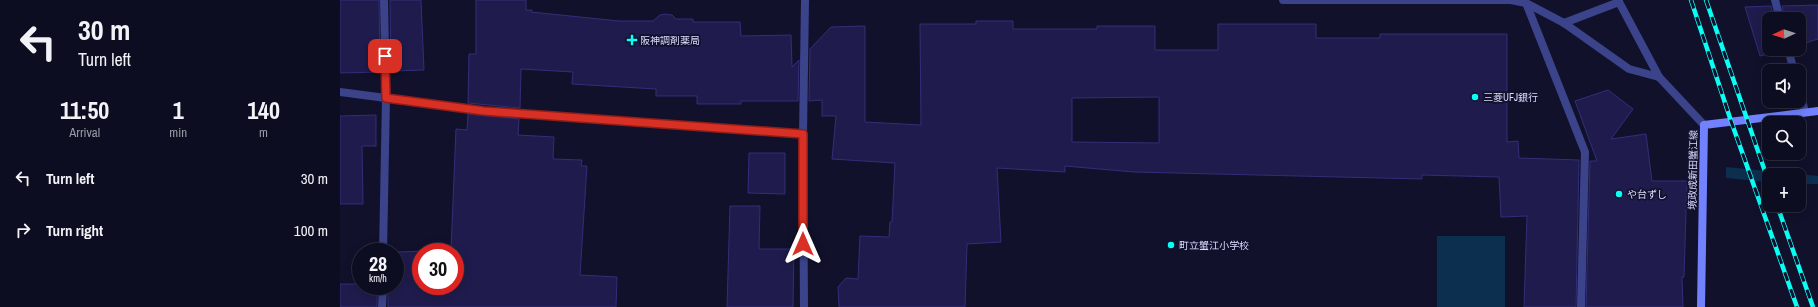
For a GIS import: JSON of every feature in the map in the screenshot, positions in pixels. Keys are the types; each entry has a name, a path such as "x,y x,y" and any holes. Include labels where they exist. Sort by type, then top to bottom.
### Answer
{"main road":[{"name":"境政成新田蟹江線","path":"1701,307 1704,125 1818,111"}],"street":[{"path":"383,243 386,98 384,0"},
{"path":"804,307 803,134 805,0"},
{"path":"1283,0 1511,0 1526,2 1564,23 1629,69 1659,77"},
{"path":"1775,0 1778,12"},
{"path":"1564,23 1618,1 1659,77 1704,125"},
{"path":"1526,2 1584,152 1581,307"},
{"path":"340,92 484,111 803,134"},
{"path":"1804,108 1805,112"},
{"path":"382,307 383,295"}],"water":[{"path":"1726,167 1762,171 1762,181 1726,178"},
{"path":"1806,175 1818,176 1818,184 1806,184"},
{"path":"1437,236 1505,236 1505,307 1437,307"}],"building":[{"path":"340,0 379,0 380,72 340,73"},
{"path":"390,0 421,0 424,70 391,71"},
{"path":"476,0 526,0 526,10 532,10 531,12 619,21 653,21 660,15 665,14 672,15 676,19 693,19 693,22 740,22 741,36 791,35 792,67 799,60 798,101 741,101 741,104 697,104 697,96 656,96 656,89 572,84 573,72 521,69 520,108 468,103 469,54 476,54"},
{"path":"1818,5 1818,39 1806,43 1806,12 1783,12 1782,6"},
{"path":"1771,6 1772,12 1762,12 1762,55 1760,56 1745,7"},
{"path":"976,21 1013,21 1013,29 1097,29 1097,26 1155,26 1155,50 1218,50 1218,24 1316,24 1316,38 1380,38 1380,34 1507,34 1507,142 1518,141 1519,158 1579,160 1576,307 1524,307 1527,216 1501,217 1499,177 1422,175 1422,179 1134,172 1065,166 1065,172 997,168 1001,242 967,244 965,307 839,307 838,287 846,278 858,279 860,236 889,237 890,222 892,222 895,163 832,159 836,116 822,116 822,100 809,101 810,49 831,27 865,26 865,122 921,125 920,24 976,24","holes":["1159,97 1159,143 1072,142 1072,98"]},
{"path":"1608,90 1633,109 1611,139 1646,134 1652,181 1687,181 1684,277 1682,277 1683,307 1586,307 1590,161 1597,161 1575,101"},
{"path":"468,114 519,119 518,135 554,137 553,159 582,160 581,166 587,166 580,275 617,277 616,307 388,307 388,295 404,295 404,252 412,251 412,295 464,295 464,243 451,243 456,129 467,130"},
{"path":"376,115 376,146 362,146 363,204 340,204 340,116"},
{"path":"749,153 785,153 785,194 748,193"},
{"path":"730,206 760,206 759,249 794,249 793,307 727,307"},
{"path":"340,284 352,284 352,295 377,295 377,307 340,307"}],"railway":[{"path":"1691,0 1731,121 1797,307"},
{"path":"1706,0 1764,168"},
{"path":"1779,212 1813,307"}],"place":[{"name":"阪神調剤薬局","path":"632,40"},
{"name":"三菱UFJ銀行","path":"1475,97"},
{"name":"や台ずし","path":"1619,194"},
{"name":"町立蟹江小学校","path":"1171,245"}],"route":[{"path":"385,56 386,98 484,111 803,134 803,244"}]}
